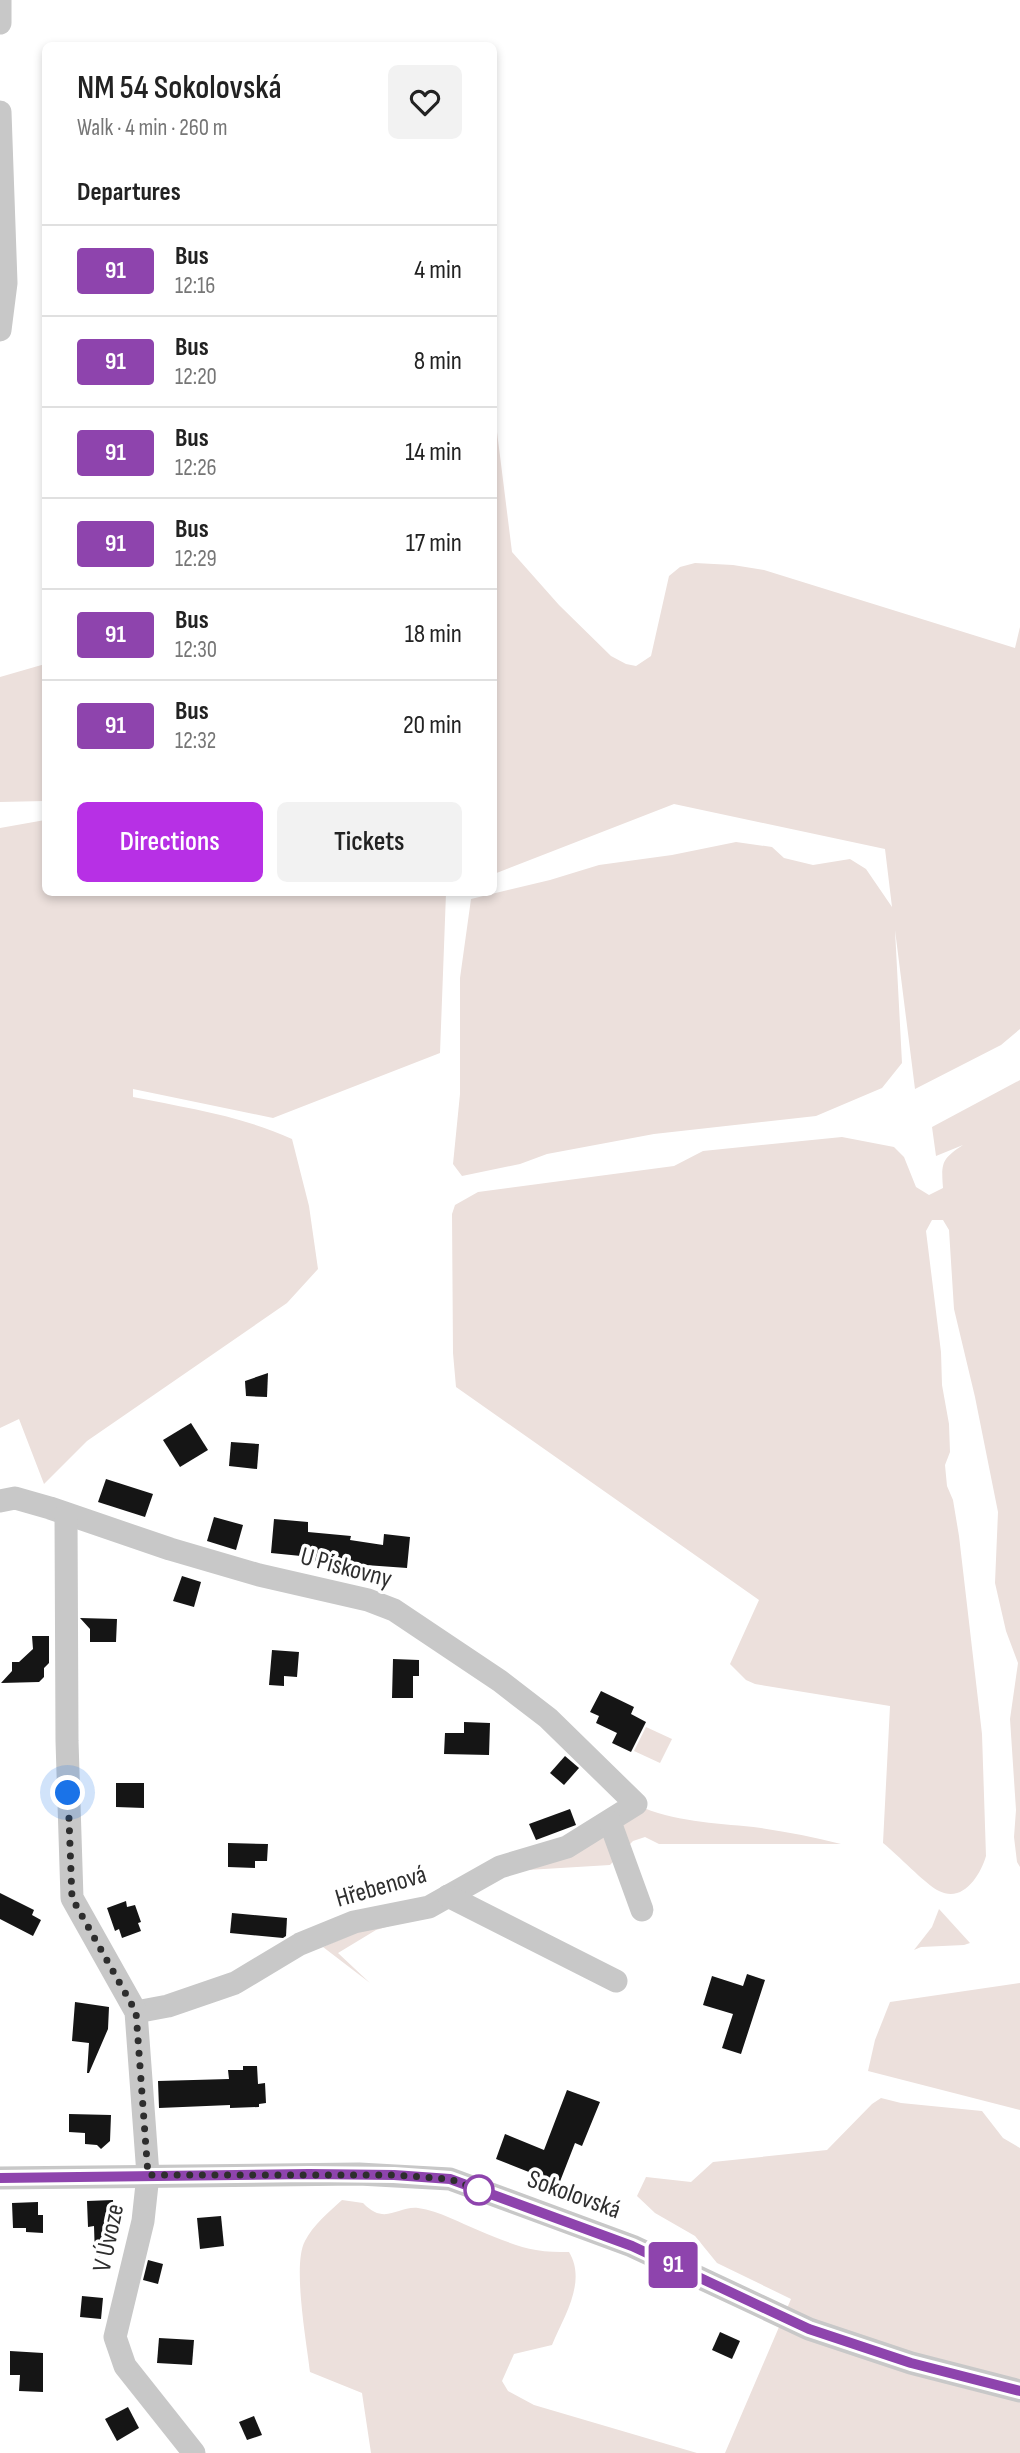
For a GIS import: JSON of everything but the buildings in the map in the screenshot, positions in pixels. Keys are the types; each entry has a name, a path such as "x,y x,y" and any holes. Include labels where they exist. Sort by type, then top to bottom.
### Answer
{"street":[{"path":"0,0 0,23"},
{"path":"0,112 6,283 0,330"},
{"name":"U Pískovny","path":"0,1501 15,1498 170,1549 259,1575 368,1600 394,1610 489,1674 548,1718 636,1804"},
{"name":"V Úvoze","path":"66,1514 67,1741 72,1898 136,2012 148,2175 143,2221 115,2337 125,2366 194,2453"},
{"name":"Hřebenová","path":"136,2012 168,2006 235,1983 300,1944 354,1922 429,1907 500,1867 567,1847 636,1804"},
{"path":"610,1822 642,1910"},
{"path":"448,1896 616,1981"},
{"name":"Sokolovská","path":"0,2178 383,2175 450,2179 632,2246 809,2329 911,2363 1020,2391"}],"shaded area":[{"path":"497,432 512,552 559,605 611,656 626,664 636,666 651,656 669,576 680,567 695,563 764,570 1015,648 1020,627 1020,1029 1001,1045 915,1089 895,930 902,1063 882,1088 816,1116 654,1134 547,1154 520,1164 462,1176 453,1164 460,1094 460,978 471,899 497,896 497,893 599,865 672,855 736,842 772,847 784,858 813,865 850,859 866,869 892,907 885,849 674,804 497,873"},
{"path":"42,665 42,801 0,802 0,677"},
{"path":"42,821 42,896 446,896 440,1053 273,1118 133,1089 133,1097 234,1119 292,1139 309,1206 318,1269 287,1303 87,1441 44,1484 19,1419 0,1428 0,828"},
{"path":"1020,1080 1020,1867 1014,1837 1016,1810 1010,1719 1018,1663 1006,1631 995,1583 998,1512 954,1309 949,1230 943,1220 932,1220 926,1231 941,1352 942,1385 949,1424 950,1452 945,1465 947,1486 953,1500 959,1536 982,1734 986,1856 975,1879 969,1885 956,1893 948,1894 926,1882 883,1843 890,1706 755,1684 746,1680 730,1664 759,1600 456,1387 453,1353 452,1214 455,1205 478,1192 674,1166 703,1151 842,1137 894,1147 904,1157 916,1187 929,1195 943,1188 944,1162 963,1145 936,1156 932,1127"},
{"path":"646,1727 672,1739 660,1763 634,1751"},
{"path":"644,1808 687,1820 771,1830 841,1844 659,1844 645,1837 633,1841 610,1865 511,1871 427,1915 376,1930 338,1953 370,1983 323,1947"},
{"path":"939,1909 970,1943 921,1947 914,1950 932,1927"},
{"path":"1020,1983 1020,2110 868,2071 875,2040 890,2002"},
{"path":"881,2098 901,2103 982,2111 1003,2138 1020,2148 1020,2453 725,2453 791,2299 717,2263 695,2236 655,2213 637,2196 646,2177 691,2182 713,2162 827,2150"},
{"path":"342,2200 363,2203 371,2210 385,2214 418,2208 442,2214 522,2247 569,2252 576,2275 567,2311 552,2345 514,2354 502,2381 508,2391 534,2405 697,2453 371,2453 362,2393 310,2372 304,2324 300,2285 301,2252 312,2230"}],"bus line":[{"name":"91","path":"0,2178 309,2174 450,2179 632,2246 809,2329 911,2363 1020,2391"}],"route":[{"path":"68,1793 72,1898 136,2012 148,2175 394,2175 450,2179 479,2190"}]}
